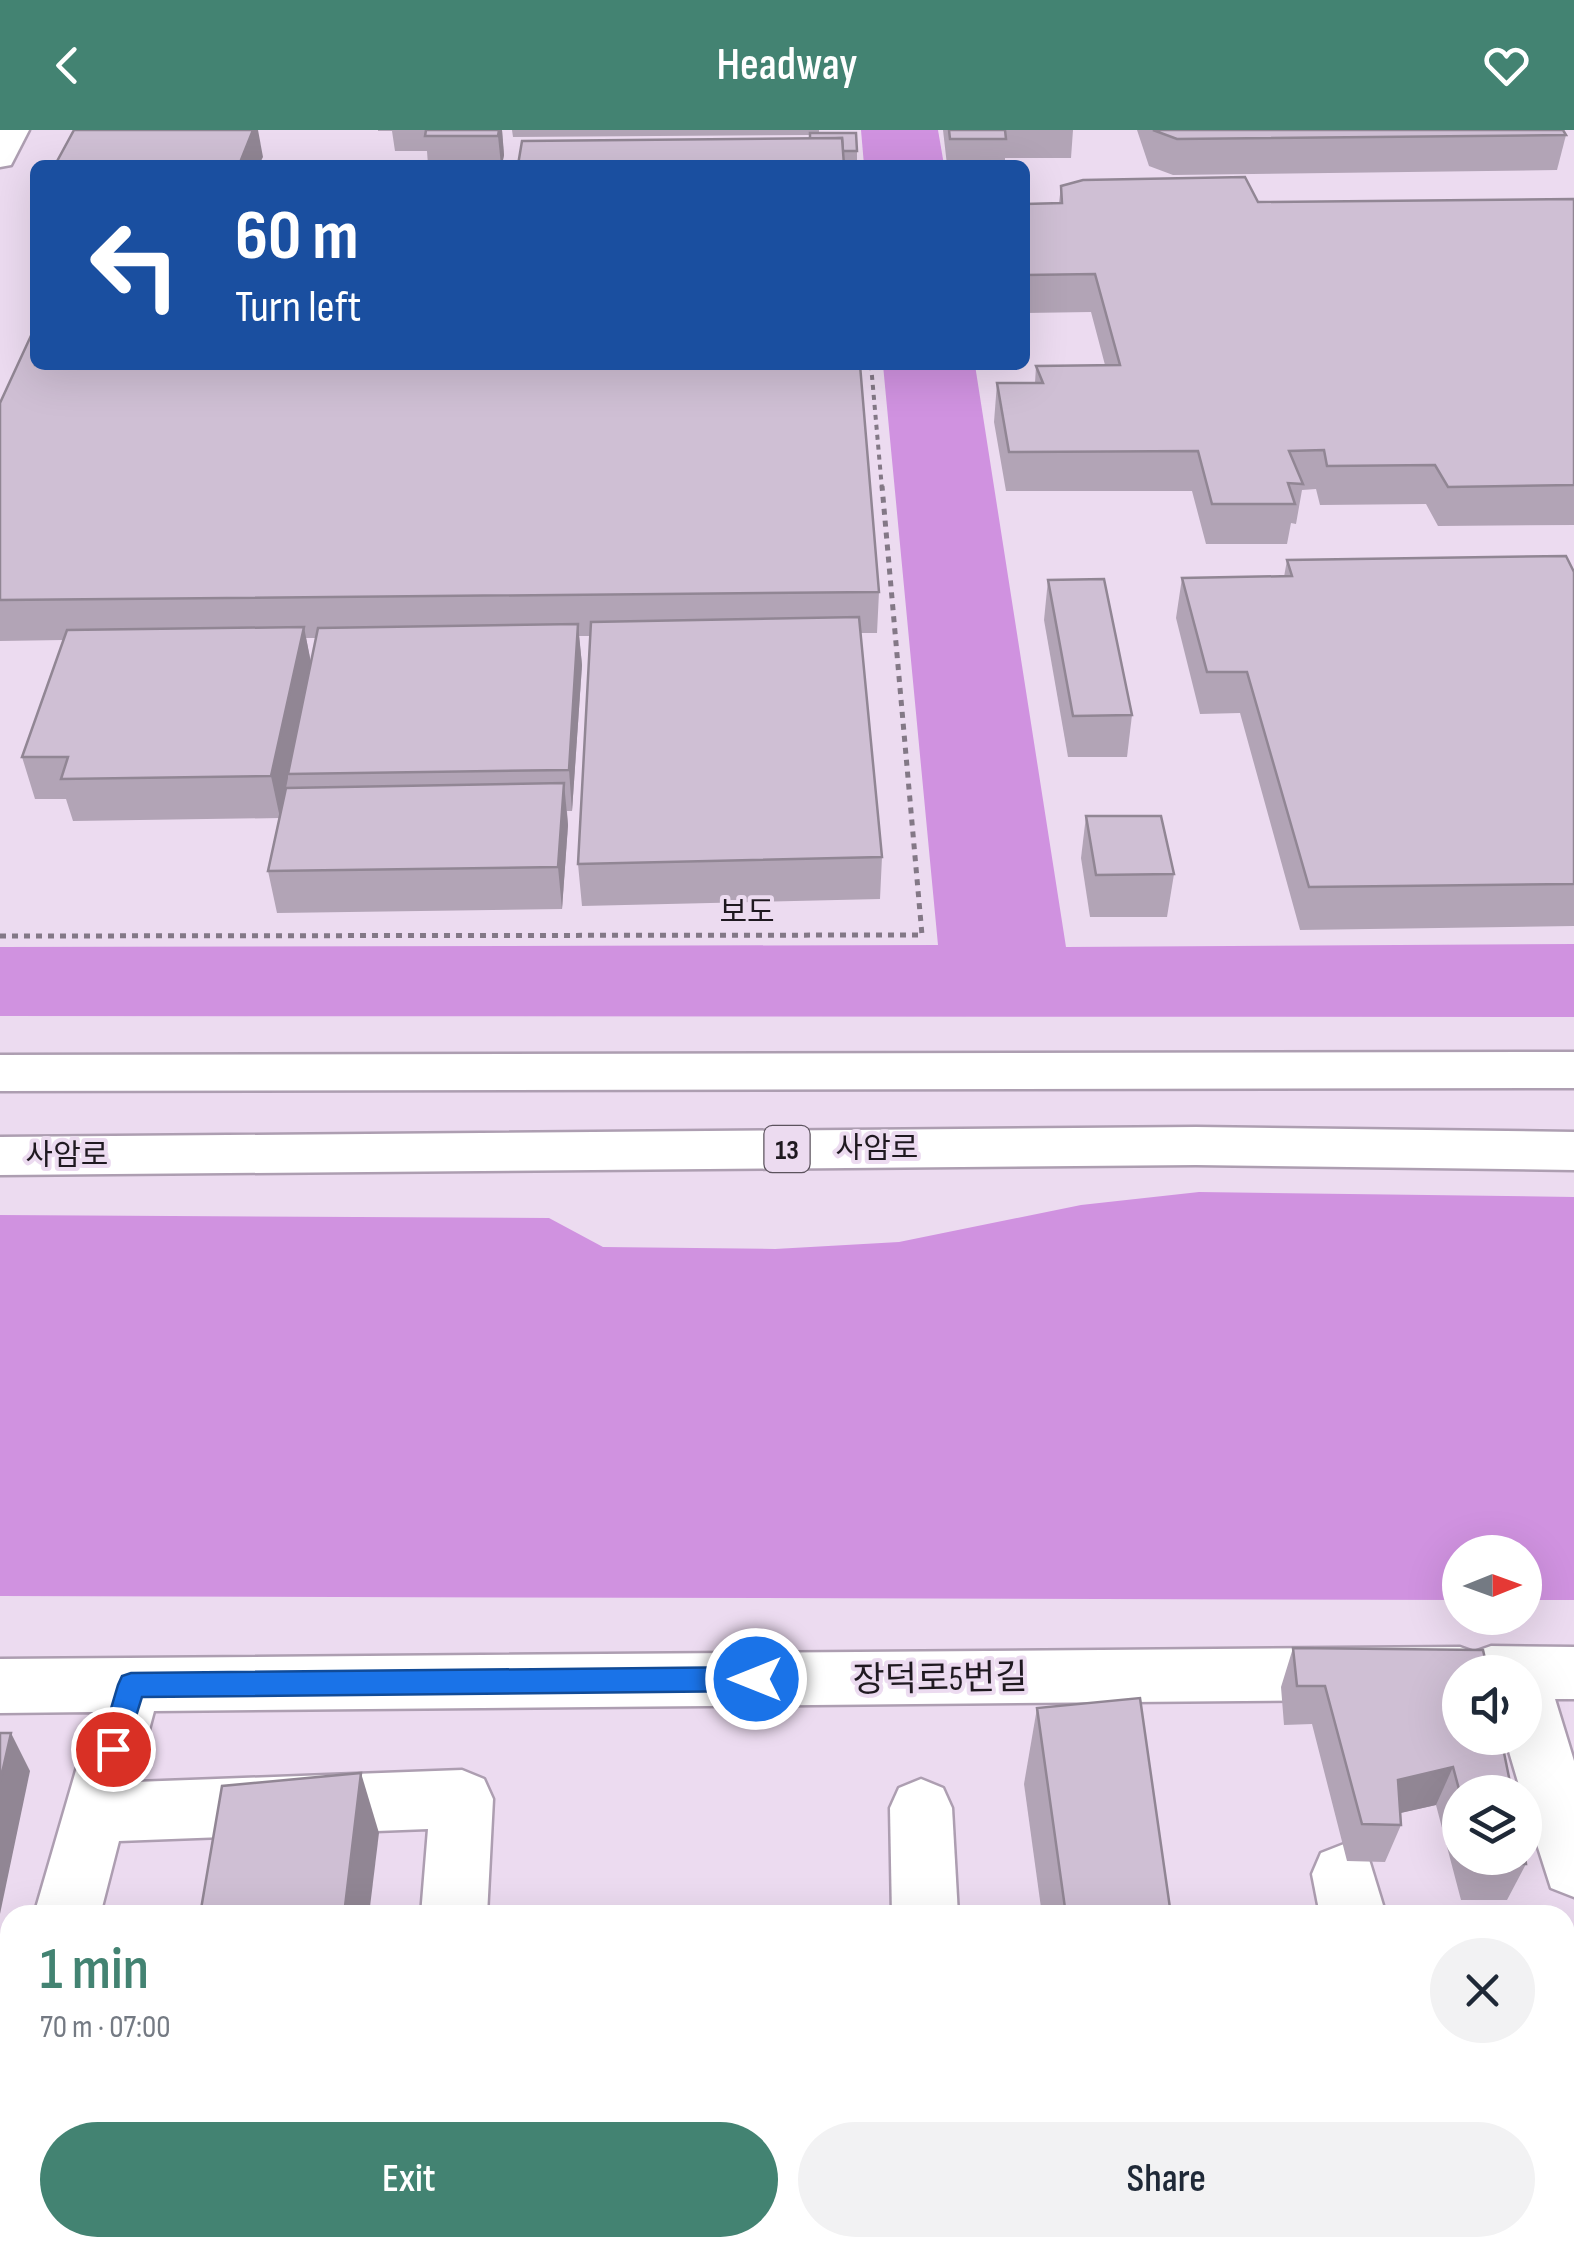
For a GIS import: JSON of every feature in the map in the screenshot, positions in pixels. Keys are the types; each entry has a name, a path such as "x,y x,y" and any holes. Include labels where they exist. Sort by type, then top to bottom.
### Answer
{"main road":[{"path":"0,158 14,130"},
{"path":"0,1072 1574,1070"},
{"name":"사암로","path":"0,1156 1196,1146 1574,1150"}],"street":[{"path":"1542,1672 1574,1673"},
{"name":"장덕로5번길","path":"0,1686 1442,1673"},
{"path":"70,1905 131,1685"},
{"path":"1541,1755 1574,1868"},
{"path":"94,1813 462,1799 455,1905"},
{"path":"921,1808 925,1905"}],"path":[{"name":"보도","path":"0,936 922,935 871,370"}],"shaded area":[{"path":"861,130 938,130 943,160 864,160"},
{"path":"883,370 976,370 1066,947 1574,944 1574,1017 0,1016 0,947 938,945"},
{"path":"1199,1192 1574,1197 1574,1600 1542,1600 1542,1535 1442,1535 1442,1600 0,1596 0,1215 549,1218 603,1247 775,1249 899,1242 1081,1205"}],"building":[{"path":"74,130 253,130 241,160 58,160"},
{"path":"426,130 499,130 498,136 425,136"},
{"path":"949,130 1005,130 1006,139 950,139"},
{"path":"1153,130 1563,130 1566,135 1177,139"},
{"path":"810,133 856,133 857,151 843,151 842,138 810,139"},
{"path":"842,138 844,160 519,160 522,141"},
{"path":"1245,177 1258,202 1574,199 1574,485 1448,487 1435,465 1327,466 1324,450 1289,451 1303,484 1288,483 1295,504 1212,504 1198,451 1009,452 997,383 1043,383 1036,366 1120,365 1095,274 1030,275 1030,204 1062,203 1061,186 1083,180"},
{"path":"30,338 30,370 860,370 879,592 0,600 0,403"},
{"path":"1566,556 1574,572 1574,884 1309,887 1247,672 1207,672 1182,578 1292,576 1287,560"},
{"path":"1104,579 1132,715 1073,716 1048,580"},
{"path":"859,617 882,857 578,864 591,622"},
{"path":"578,624 569,770 288,774 318,628"},
{"path":"304,627 271,776 61,779 68,757 22,757 67,630"},
{"path":"564,783 558,867 268,871 286,788"},
{"path":"1086,816 1161,816 1174,874 1096,875"},
{"path":"1293,1648 1483,1650 1484,1655 1442,1655 1442,1755 1504,1755 1509,1775 1455,1775 1453,1767 1398,1780 1401,1825 1362,1824 1325,1686 1297,1686"},
{"path":"1140,1698 1170,1905 1065,1905 1037,1708"},
{"path":"0,1733 11,1733 0,1782"},
{"path":"361,1773 345,1905 202,1905 222,1786"}],"route":[{"path":"113,1749 131,1685 756,1679"}]}
